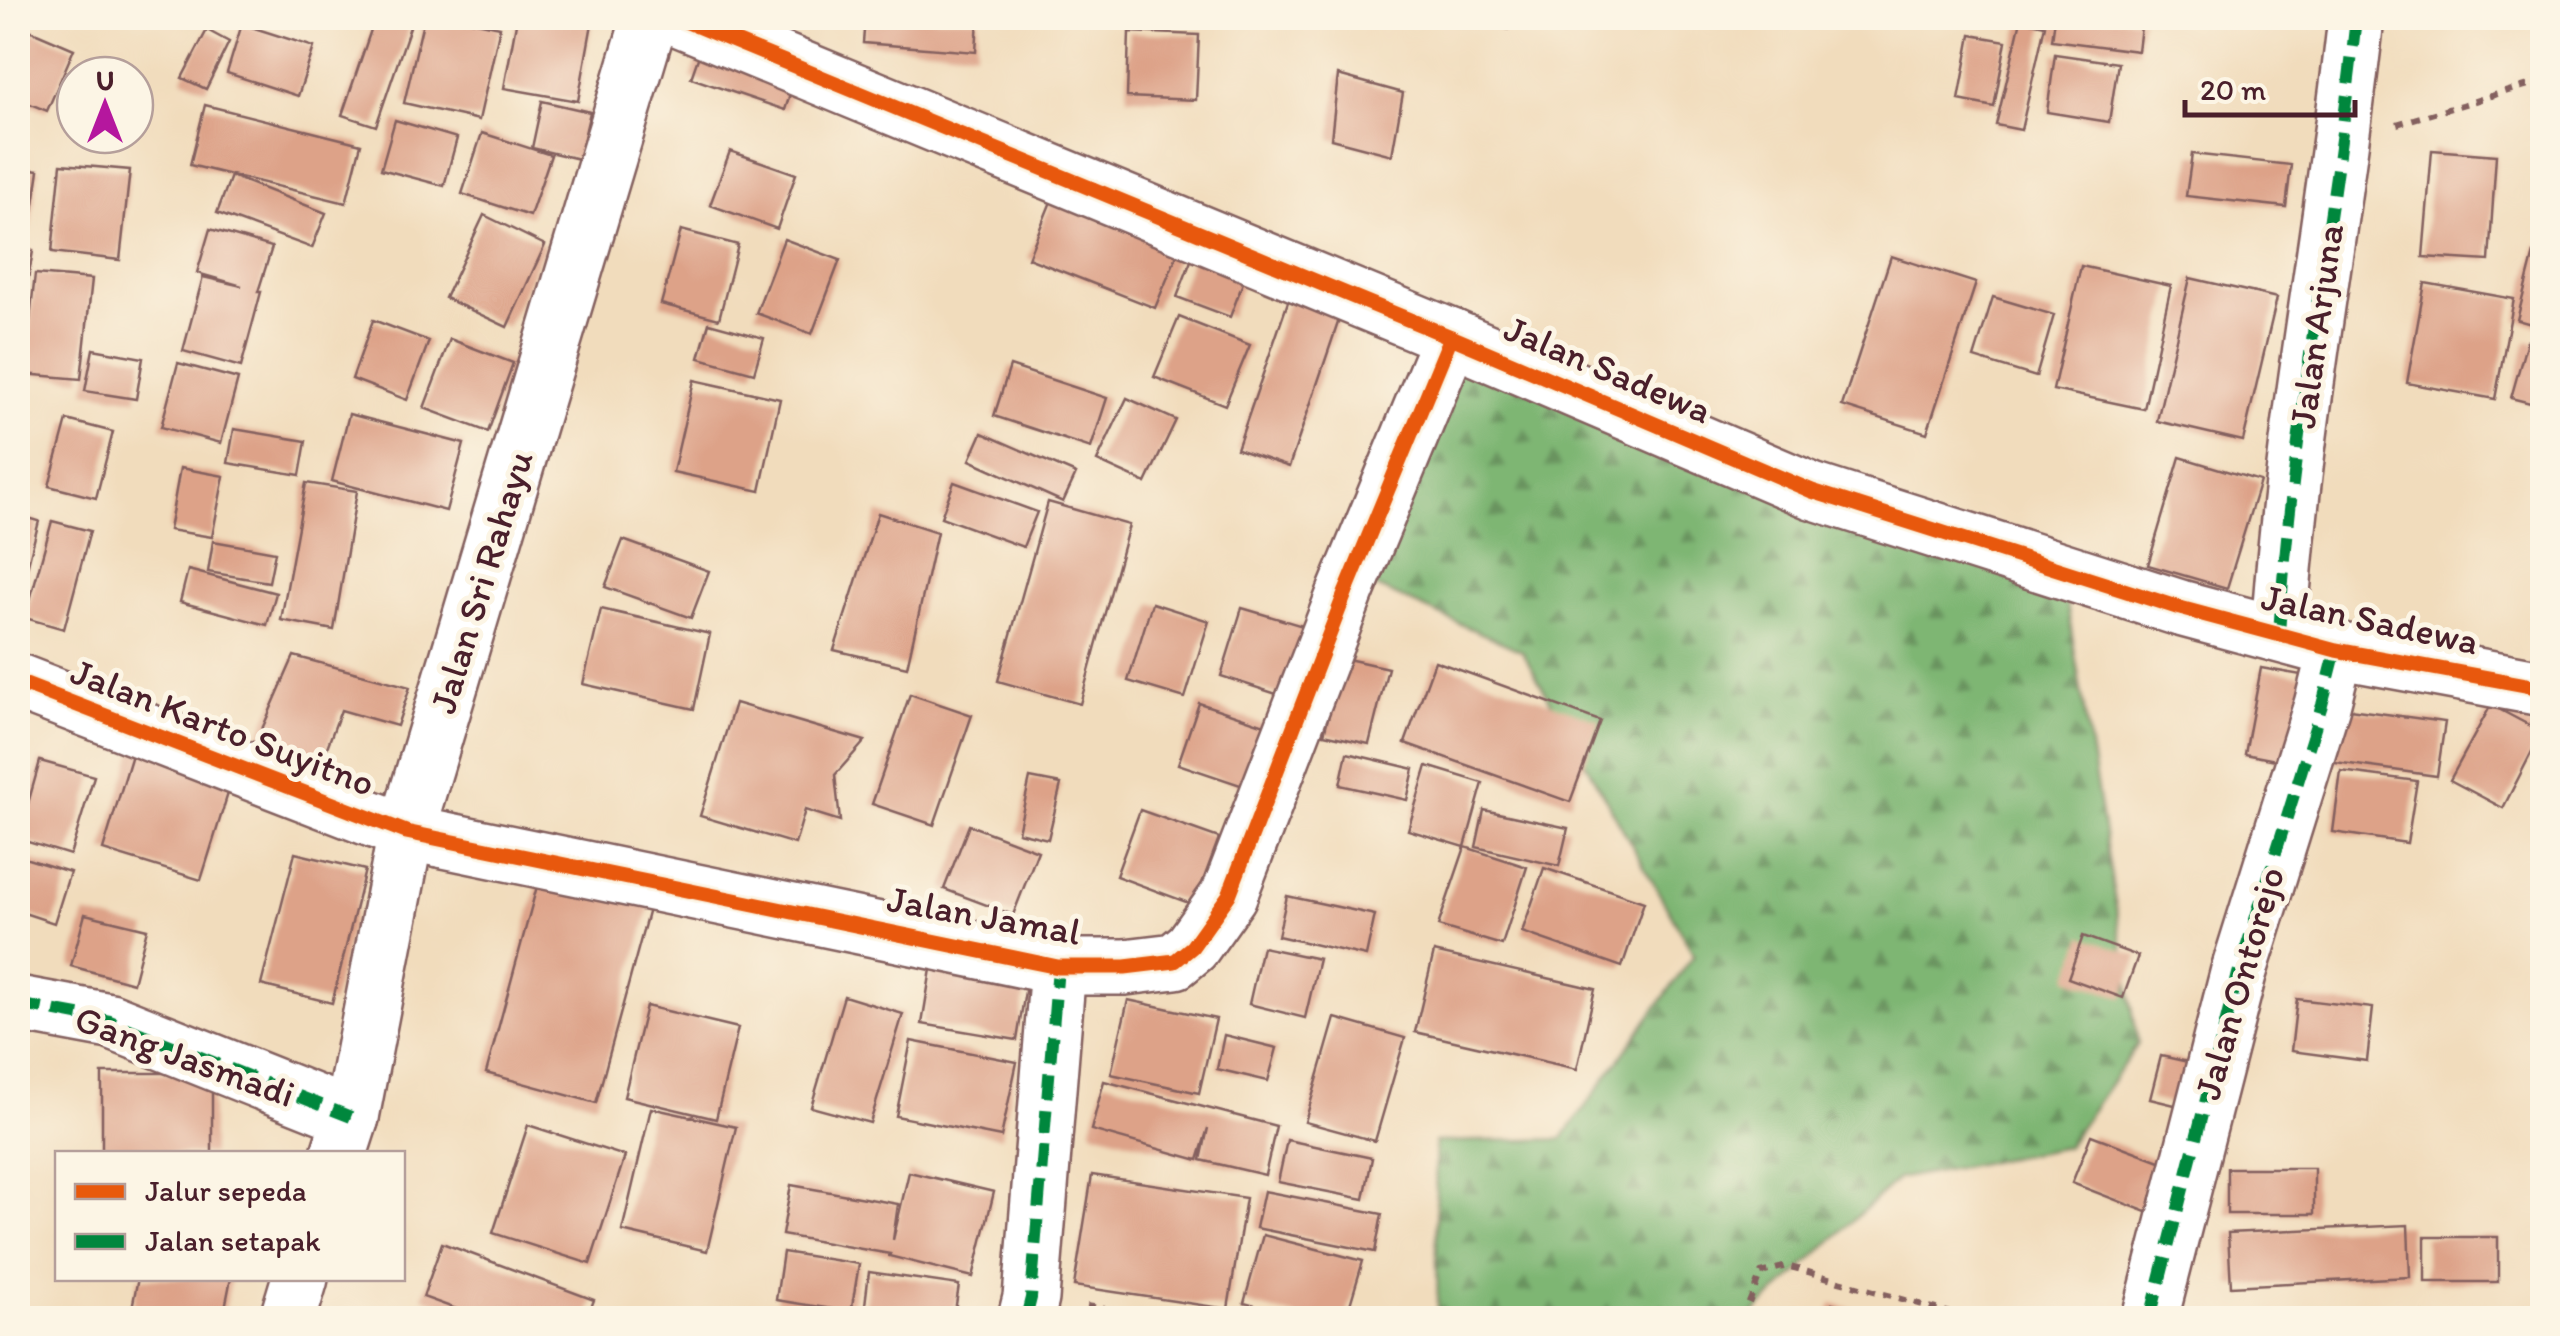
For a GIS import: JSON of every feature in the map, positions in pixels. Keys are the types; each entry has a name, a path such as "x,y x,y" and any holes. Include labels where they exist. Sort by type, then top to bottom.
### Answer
{"street":[{"name":"Jalan Sri Rahayu","path":"345,1135 406,832 650,18"},
{"name":"Jalan Sadewa","path":"678,18 1812,491 2180,608 2336,650 2542,688"},
{"name":"Jalan Arjuna","path":"2280,634 2285,539 2343,140 2356,18"},
{"name":"Jalan Jamal","path":"406,832 1058,967 1125,967 1175,961 1192,947 1229,895 1353,573 1450,337"},
{"name":"Jalan Ontorejo","path":"2150,1318 2238,974 2336,650"},
{"name":"Jalan Karto Suyitno","path":"18,682 406,832"},
{"path":"1029,1308 1058,967"},
{"name":"Gang Jasmadi","path":"18,1004 110,1021 345,1135"},
{"path":"288,1318 299,1281"}],"path":[{"path":"2343,140 2542,81"},
{"path":"1743,1318 1761,1273 1787,1266 1968,1318"},
{"path":"1029,1308 1165,1318"},
{"path":"2384,1318 2414,1314 2450,1318"}],"green space":[{"path":"1444,324 2066,598 2138,1044 2066,1147 1897,1179 1749,1318 1438,1318 1435,1142 1562,1139 1694,955 1522,651 1335,569"}],"building":[{"path":"375,18 413,18 376,126 342,115"},
{"path":"424,18 458,18 500,27 479,120 404,103"},
{"path":"517,18 593,18 578,101 504,88"},
{"path":"865,18 978,18 976,52 863,43"},
{"path":"1424,18 1509,18 1508,29"},
{"path":"2055,18 2142,18 2138,51 2052,40"},
{"path":"2021,20 2045,25 2021,130 1996,125"},
{"path":"242,24 314,47 298,96 227,73"},
{"path":"25,28 74,49 71,55 55,55 55,93 47,111 18,99 18,46"},
{"path":"207,30 229,42 206,89 182,78"},
{"path":"1129,32 1199,35 1196,100 1127,97"},
{"path":"1971,35 2006,41 1994,107 1959,100"},
{"path":"704,41 797,73 785,110 691,78"},
{"path":"2055,54 2118,63 2109,122 2047,112"},
{"path":"1338,75 1403,93 1392,155 1331,139"},
{"path":"542,101 590,112 579,159 532,148"},
{"path":"205,105 361,144 346,203 190,165"},
{"path":"395,120 457,138 444,186 381,169"},
{"path":"482,133 551,155 530,216 462,194"},
{"path":"2432,150 2496,155 2489,261 2423,257"},
{"path":"730,151 796,174 777,229 710,205"},
{"path":"2192,154 2291,165 2286,207 2186,196"},
{"path":"61,164 130,170 120,260 52,252"},
{"path":"18,167 39,170 30,231 18,229"},
{"path":"231,176 326,213 312,248 217,213"},
{"path":"1052,199 1180,248 1155,308 1028,258"},
{"path":"484,215 545,245 507,327 445,298"},
{"path":"210,229 272,247 241,367 183,351 203,277 242,286 197,273"},
{"path":"681,230 738,245 719,319 661,304"},
{"path":"784,239 840,260 812,334 756,313"},
{"path":"1197,245 1250,264 1230,317 1177,297"},
{"path":"2536,245 2542,246 2542,327 2517,320"},
{"path":"18,248 33,251 23,308 18,307"},
{"path":"1891,256 1976,283 1927,433 1842,406"},
{"path":"2081,266 2171,286 2144,409 2053,390"},
{"path":"35,274 92,279 81,379 24,374"},
{"path":"2190,278 2277,298 2243,441 2157,421"},
{"path":"2425,283 2514,299 2495,399 2407,383"},
{"path":"1291,293 1342,311 1289,467 1237,449"},
{"path":"1993,297 2054,315 2036,377 1974,358"},
{"path":"1179,317 1250,345 1225,405 1154,377"},
{"path":"373,320 429,341 407,400 352,379"},
{"path":"709,323 764,338 754,373 699,358"},
{"path":"450,339 513,363 488,432 424,408"},
{"path":"2527,341 2542,345 2542,406 2511,398"},
{"path":"93,349 143,358 136,399 85,391"},
{"path":"178,363 238,379 221,443 161,427"},
{"path":"1010,366 1107,398 1091,448 994,416"},
{"path":"694,380 780,399 760,491 673,472"},
{"path":"1127,398 1176,420 1146,483 1097,461"},
{"path":"349,414 464,444 446,511 332,481"},
{"path":"67,420 113,432 96,498 49,486"},
{"path":"234,429 306,441 300,475 228,463"},
{"path":"982,433 1076,474 1063,502 970,460"},
{"path":"2180,457 2260,481 2227,588 2148,565"},
{"path":"180,468 224,476 212,537 169,530"},
{"path":"954,482 1037,512 1023,547 941,517"},
{"path":"306,483 357,491 334,630 281,620"},
{"path":"1048,502 1129,525 1080,704 998,681"},
{"path":"878,513 937,532 907,667 834,650"},
{"path":"18,515 39,521 19,599 18,599"},
{"path":"52,521 90,531 64,629 25,618"},
{"path":"623,540 709,571 691,618 605,587"},
{"path":"213,541 275,552 269,582 208,572"},
{"path":"188,570 276,593 267,625 180,602"},
{"path":"1152,603 1209,621 1185,698 1128,681"},
{"path":"1242,608 1323,632 1301,702 1221,676"},
{"path":"601,609 710,634 694,709 583,684"},
{"path":"294,656 410,687 397,726 341,710 319,769 255,745"},
{"path":"1343,658 1388,668 1369,744 1324,734"},
{"path":"1435,661 1600,721 1570,802 1405,743"},
{"path":"2261,668 2307,676 2291,763 2245,754"},
{"path":"910,694 972,715 934,825 872,804"},
{"path":"735,703 865,741 835,775 840,821 805,810 795,844 700,816"},
{"path":"1199,703 1280,730 1258,791 1178,764"},
{"path":"2491,705 2542,732 2503,808 2450,780"},
{"path":"2342,708 2445,722 2437,776 2335,762"},
{"path":"134,748 233,777 201,880 103,850"},
{"path":"18,752 27,754 18,784"},
{"path":"1347,753 1414,769 1407,800 1340,785"},
{"path":"40,761 94,776 70,855 18,839"},
{"path":"1427,766 1483,783 1465,847 1408,830"},
{"path":"2341,771 2417,781 2407,843 2333,832"},
{"path":"1030,778 1061,784 1048,839 1018,832"},
{"path":"1140,810 1219,838 1194,905 1116,876"},
{"path":"1484,810 1568,828 1559,866 1476,847"},
{"path":"969,825 1038,851 1013,915 944,889"},
{"path":"1465,847 1527,867 1502,945 1438,926"},
{"path":"295,853 365,870 332,1003 261,985"},
{"path":"18,856 70,872 54,923 18,911"},
{"path":"542,868 652,898 596,1103 486,1073"},
{"path":"1544,868 1644,902 1622,967 1522,932"},
{"path":"1287,896 1375,915 1366,956 1278,936"},
{"path":"85,914 147,929 133,983 71,966"},
{"path":"2083,936 2138,956 2123,998 2068,978"},
{"path":"1262,947 1319,959 1305,1018 1249,1004"},
{"path":"1434,952 1595,989 1577,1069 1415,1032"},
{"path":"933,957 1028,973 1017,1040 922,1024"},
{"path":"844,996 903,1014 870,1123 811,1107"},
{"path":"2297,999 2373,1008 2367,1061 2291,1051"},
{"path":"1128,1000 1216,1019 1199,1093 1111,1074"},
{"path":"646,1006 738,1028 716,1119 624,1097"},
{"path":"1335,1018 1405,1038 1375,1141 1305,1122"},
{"path":"1224,1035 1277,1048 1268,1081 1217,1069"},
{"path":"911,1041 1017,1062 1001,1137 896,1116"},
{"path":"2161,1056 2197,1064 2187,1108 2150,1099"},
{"path":"102,1073 212,1073 212,1151 102,1151"},
{"path":"1104,1081 1276,1126 1265,1175 1201,1160 1208,1128 1198,1160 1091,1130"},
{"path":"651,1108 736,1127 707,1251 622,1231"},
{"path":"528,1125 625,1156 590,1264 493,1233"},
{"path":"2091,1135 2176,1167 2157,1216 2072,1183"},
{"path":"1287,1140 1372,1158 1364,1199 1278,1182"},
{"path":"2227,1168 2314,1168 2314,1214 2227,1214"},
{"path":"909,1172 994,1192 973,1277 890,1254 782,1235 791,1185 898,1204 893,1240"},
{"path":"1092,1175 1246,1198 1228,1309 1074,1286"},
{"path":"1264,1191 1382,1214 1375,1252 1256,1228"},
{"path":"2408,1225 2410,1277 2231,1286 2228,1233"},
{"path":"1263,1235 1363,1261 1346,1318 1301,1318 1244,1303"},
{"path":"2425,1237 2498,1237 2498,1282 2425,1282"},
{"path":"442,1243 594,1300 587,1318 481,1318 423,1297"},
{"path":"783,1252 859,1264 851,1312 776,1300"},
{"path":"869,1272 959,1285 954,1318 864,1313"},
{"path":"137,1281 230,1281 223,1318 179,1318 132,1308"},
{"path":"1832,1303 1881,1317 1881,1318 1827,1318"},
{"path":"758,1310 802,1316 802,1318 757,1318"}],"marked path":[{"path":"2279,634 2293,480 2356,18"},
{"path":"2150,1318 2238,974 2336,650"},
{"path":"1026,1318 1031,1298 1058,967"},
{"path":"18,1004 110,1021 351,1117"}],"cycle path":[{"path":"678,18 1451,337 1812,491 2180,608 2336,650 2542,688"},
{"path":"18,682 406,832 1058,967 1125,967 1175,961 1192,947 1229,895 1346,591 1451,337"}]}
